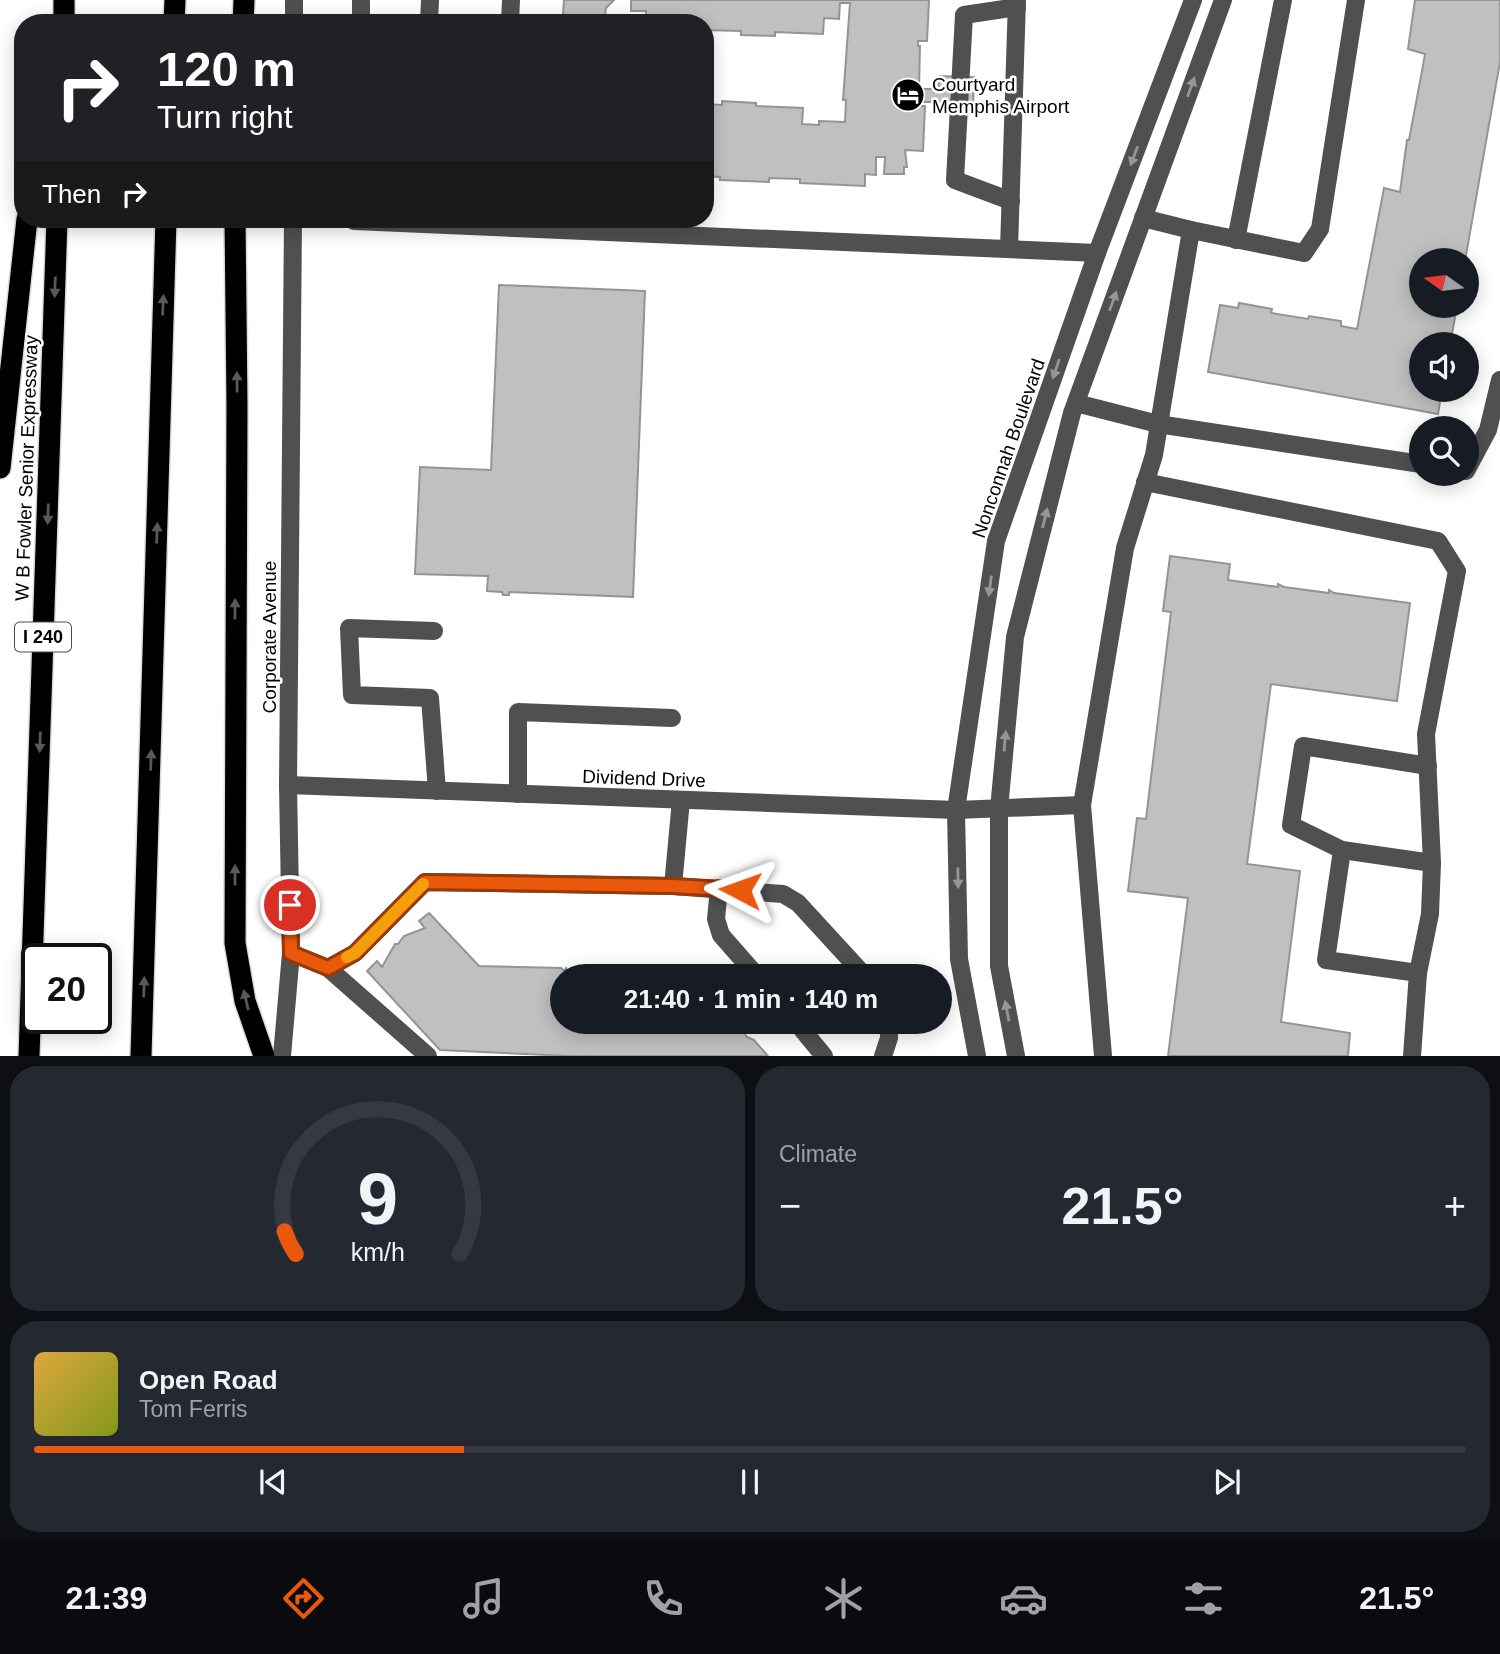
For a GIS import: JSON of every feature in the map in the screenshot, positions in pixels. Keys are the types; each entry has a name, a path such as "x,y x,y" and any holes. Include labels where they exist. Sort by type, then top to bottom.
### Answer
{"highway":[{"path":"0,468 26,228"},
{"name":"W B Fowler Senior Expressway","path":"29,1055 57,228"},
{"path":"141,1055 166,228"},
{"path":"235,228 236,943 245,1001 264,1055"}],"street":[{"name":"Nonconnah Boulevard","path":"977,1055 959,959 956,810 996,541 1097,253 1192,0"},
{"path":"1016,1055 999,966 999,809 1014,637 1076,403 1223,0"},
{"path":"1236,240 1283,0"},
{"path":"1143,218 1304,253 1320,229 1356,0"},
{"path":"1009,249 1011,201 1017,4 964,15 955,180 1011,201"},
{"name":"Corporate Avenue","path":"282,1055 291,953 288,785 293,228"},
{"path":"598,228 1097,253"},
{"path":"1103,1055 1082,805 1125,548 1154,455 1191,230"},
{"path":"1479,447 1488,430 1500,380"},
{"path":"1076,403 1158,424 1409,462"},
{"path":"1145,481 1438,541 1457,571 1426,734 1432,863 1430,914 1418,973 1412,1055"},
{"path":"434,631 349,628 352,695 430,698 437,791"},
{"path":"518,794 518,712 671,718"},
{"path":"1428,766 1303,746 1291,825 1342,850 1432,863"},
{"name":"Dividend Drive","path":"288,785 956,810 1082,805"},
{"path":"673,886 681,800"},
{"path":"1342,850 1326,960 1418,973"},
{"path":"328,968 355,953 425,882 673,886 783,894 799,904 854,964"},
{"path":"719,888 716,919 721,935 746,964"},
{"path":"291,953 328,968 428,1055"},
{"path":"806,1034 824,1055"},
{"path":"883,1055 889,1034"}],"building":[{"path":"564,0 614,0 606,8 605,14 563,14"},
{"name":"Courtyard Memphis Airport","path":"631,0 929,0 927,41 918,41 919,89 938,89 939,76 974,77 973,113 937,111 938,102 916,102 916,106 925,106 923,151 905,150 907,167 904,167 904,174 884,174 885,157 876,157 876,175 865,174 865,186 800,183 800,179 769,178 769,182 720,180 720,177 714,177 714,105 722,105 722,101 803,108 802,124 819,125 819,121 845,122 846,100 843,100 850,3 840,3 839,19 824,18 823,34 775,32 775,36 741,35 741,31 714,30 714,14 646,14 646,11 631,11"},
{"path":"1415,0 1500,0 1500,62 1467,248 1409,248 1409,318 1455,318 1452,332 1409,332 1409,402 1440,402 1438,414 1208,372 1220,305 1238,308 1239,303 1272,309 1271,313 1341,321 1341,326 1357,329 1384,188 1400,192 1407,140 1425,54 1408,49"},
{"path":"499,285 645,291 633,597 509,592 509,595 503,595 502,592 487,591 488,576 415,574 420,467 491,470"},
{"path":"1170,556 1230,564 1228,580 1278,587 1278,584 1329,593 1329,590 1334,593 1410,603 1397,701 1271,684 1247,864 1300,871 1281,1022 1350,1033 1348,1056 1168,1056 1188,898 1128,891 1137,818 1146,819 1171,612 1163,611"},
{"path":"429,913 479,966 550,968 550,1034 745,1034 768,1056 569,1056 440,1050 367,971 377,961 382,967 395,944 404,936 425,928 419,921"}],"slow traffic":[{"path":"347,957 355,953 423,884"}],"place":[{"name":"Courtyard Memphis Airport","path":"908,95"}],"route":[{"path":"290,905 291,953 328,968 355,953 425,882 673,886 740,890"}]}
